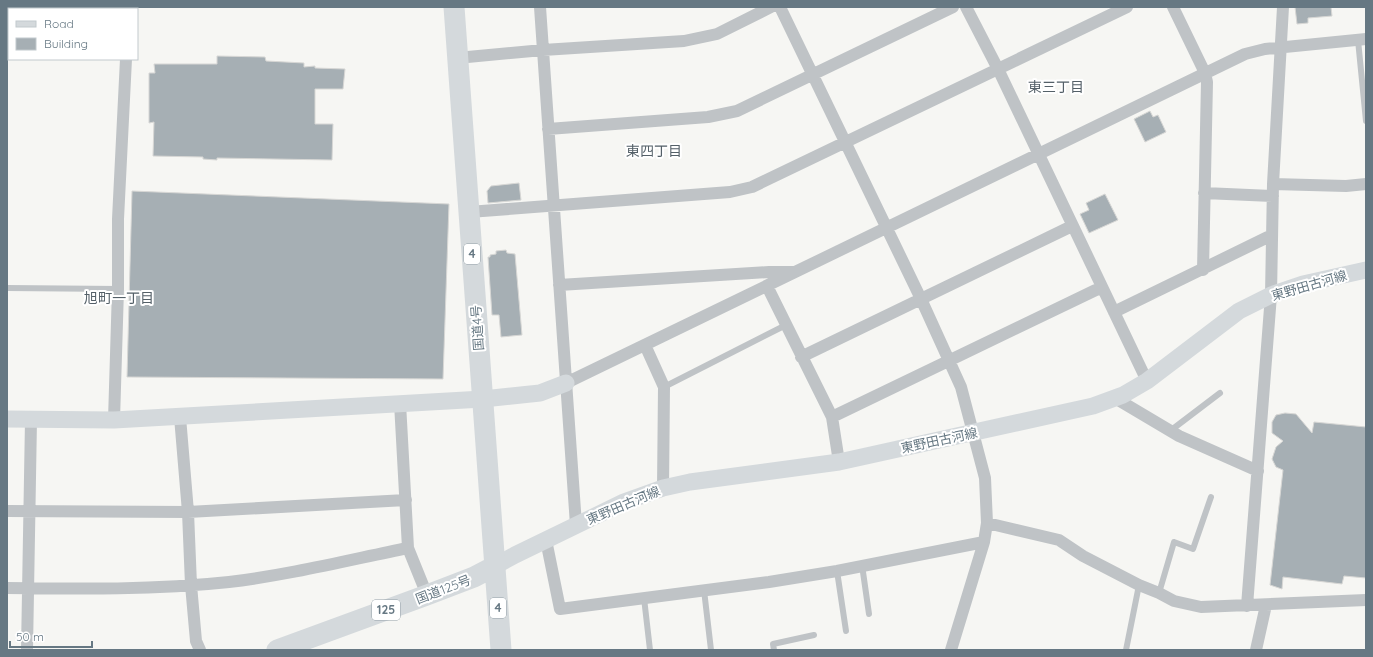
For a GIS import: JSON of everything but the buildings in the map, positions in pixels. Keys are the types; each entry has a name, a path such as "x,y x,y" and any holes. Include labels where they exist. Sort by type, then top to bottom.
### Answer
{"highway":[{"name":"国道4号","path":"454,7 501,650"},
{"name":"国道125号","path":"277,650 428,595 474,577 495,566"}],"main road":[{"name":"東野田古河線","path":"495,566 624,502 663,488 690,482 839,462 1093,406 1122,395 1147,381 1240,311 1271,295 1303,284 1366,270"},
{"path":"7,419 114,420 483,399 540,392 566,383"}],"street":[{"path":"540,7 576,525"},
{"path":"457,58 543,50 684,41 717,34 771,7"},
{"path":"780,7 921,299 961,387 984,478 986,523 984,542 951,650"},
{"path":"548,129 708,117 737,111 953,7"},
{"path":"966,7 998,70 1147,381"},
{"path":"469,212 730,192 752,187 1127,7"},
{"path":"1173,7 1205,72 1207,82 1202,270"},
{"path":"1247,606 1271,295 1273,184 1283,7"},
{"path":"566,383 1205,72 1254,51 1362,40"},
{"path":"114,420 118,289 118,219 126,60"},
{"path":"1273,184 1346,186 1366,184"},
{"path":"1204,193 1273,196"},
{"path":"801,357 1072,226"},
{"path":"1114,312 1272,235"},
{"path":"559,285 769,272 796,272"},
{"path":"768,286 801,357 832,417 839,462"},
{"path":"832,417 1102,287"},
{"path":"645,345 664,387 663,488"},
{"path":"1114,398 1170,431 1258,471"},
{"path":"400,403 408,548 428,595"},
{"path":"180,416 188,512 191,585 196,641 200,650"},
{"path":"27,650 31,420"},
{"path":"7,511 188,512 406,500"},
{"path":"986,523 1059,540 1083,556 1139,585 1174,601 1201,607 1366,600"},
{"path":"546,540 560,609 769,582 984,542"},
{"path":"7,588 113,589 230,582 298,571 408,548"},
{"path":"1256,650 1266,605"}],"lane":[{"path":"1362,40 1366,121"},
{"path":"7,288 118,289"},
{"path":"664,387 786,325"},
{"path":"1170,431 1220,393"},
{"path":"1159,593 1174,542 1193,548 1211,498"},
{"path":"862,565 869,614"},
{"path":"837,570 846,631"},
{"path":"1126,650 1139,585"},
{"path":"704,590 712,650"},
{"path":"644,598 650,650"},
{"path":"774,650 773,644 814,635"}],"district":[{"name":"東三丁目","path":"1056,87"},
{"name":"東四丁目","path":"654,151"},
{"name":"旭町一丁目","path":"119,298"}]}
